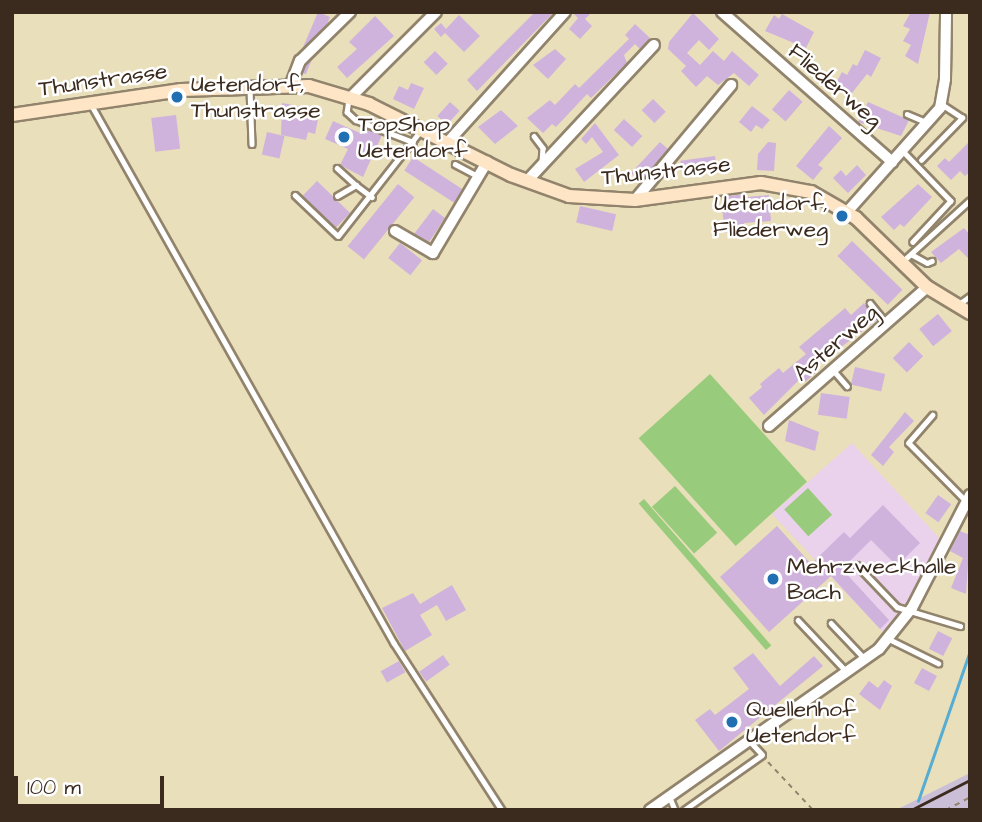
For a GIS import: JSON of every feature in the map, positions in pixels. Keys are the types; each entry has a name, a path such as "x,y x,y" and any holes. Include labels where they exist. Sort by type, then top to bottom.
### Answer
{"main road":[{"name":"Thunstrasse","path":"12,115 89,101 249,85 291,84 351,97 527,181 577,198 635,200 776,183 811,192 847,212 906,258 927,287 956,307 970,313"}],"street":[{"path":"291,84 300,61 350,12"},
{"path":"351,97 436,12"},
{"path":"447,142 565,12"},
{"name":"Fliederweg","path":"722,12 891,162"},
{"path":"847,212 928,123 941,105 946,12"},
{"path":"527,181 654,45"},
{"path":"635,200 731,85"},
{"path":"395,231 433,253 487,162"},
{"name":"Asterweg","path":"769,426 927,287"},
{"path":"650,810 865,660 889,639 912,608 968,498"}],"lane":[{"path":"249,85 252,144"},
{"path":"351,97 347,112 356,120 413,142"},
{"path":"89,101 365,593 502,810"},
{"path":"922,160 962,118 941,105"},
{"path":"907,114 928,123"},
{"path":"295,195 338,236 372,197 421,130"},
{"path":"534,136 543,148 542,164"},
{"path":"902,150 951,201 913,242"},
{"path":"455,164 480,177"},
{"path":"337,168 372,197"},
{"path":"337,196 356,185"},
{"path":"906,258 970,201"},
{"path":"412,236 433,253"},
{"path":"906,258 927,263 932,261"},
{"path":"956,307 970,296"},
{"path":"870,303 887,323"},
{"path":"833,371 848,386"},
{"path":"933,415 909,443 968,498"},
{"path":"857,565 897,607 912,608 960,626"},
{"path":"798,620 848,672"},
{"path":"831,623 865,660"},
{"path":"889,639 938,663"},
{"path":"684,810 762,755 748,741"},
{"path":"669,797 675,810"}],"path":[{"path":"762,755 813,810"},
{"path":"946,810 970,797"}],"shaded area":[{"path":"852,443 940,539 909,599 884,633 772,514"},
{"path":"970,773 970,810 896,810"}],"green space":[{"path":"710,374 807,482 736,546 639,438"},
{"path":"675,486 717,533 694,554 652,507"},
{"path":"808,488 832,515 808,536 784,509"},
{"path":"644,499 771,645 766,650 639,504"}],"building":[{"path":"318,12 330,17 306,74 294,69"},
{"path":"535,12 554,12 477,91 467,80"},
{"path":"572,12 592,12 585,19 592,26 580,39 569,29 578,18"},
{"path":"911,12 930,12 918,64 905,56 911,45 903,41 910,29 903,26"},
{"path":"693,13 719,39 709,50 699,40 687,53 700,65 713,51 724,61 732,51 759,75 749,86 734,73 718,85 707,76 696,87 681,71 686,66 668,49 669,42"},
{"path":"782,14 814,32 806,48 765,31 774,15 779,19"},
{"path":"459,15 480,36 464,52 445,33 441,37 434,29 441,23 446,29"},
{"path":"375,16 394,36 347,78 337,67 357,49 349,42"},
{"path":"635,24 650,38 640,49 635,44 624,55 627,63 591,98 587,94 556,127 552,124 543,133 527,118 550,100 555,105 575,84 579,88 629,39 625,35"},
{"path":"555,49 566,59 548,79 533,65"},
{"path":"865,50 881,58 871,77 867,74 852,93 835,85 842,72 847,75 853,64 857,66"},
{"path":"435,51 448,64 436,75 424,62"},
{"path":"411,83 424,88 414,109 393,99 399,86 408,90"},
{"path":"789,90 803,102 786,121 772,110"},
{"path":"653,99 666,112 654,123 642,110"},
{"path":"450,102 460,111 447,125 437,116"},
{"path":"868,102 909,120 901,136 858,122"},
{"path":"282,103 320,110 315,134 308,132 306,140 281,135"},
{"path":"752,106 770,120 762,129 756,125 751,132 739,122"},
{"path":"501,110 518,126 495,144 478,127"},
{"path":"176,115 180,149 155,152 151,118"},
{"path":"624,119 642,136 632,147 614,130"},
{"path":"333,121 360,133 362,128 382,135 363,177 340,165 348,149 325,139"},
{"path":"595,123 619,155 584,182 575,169 603,152 592,137 586,144 581,139"},
{"path":"829,126 842,138 818,165 823,168 813,180 796,166"},
{"path":"267,132 285,136 279,158 262,154"},
{"path":"970,141 970,172 965,176 960,171 951,180 937,166 945,158 949,162"},
{"path":"660,142 668,149 640,182 631,173"},
{"path":"768,142 776,143 774,171 757,170 758,154"},
{"path":"715,156 717,171 682,176 680,161"},
{"path":"413,157 462,189 454,203 404,170"},
{"path":"857,165 866,175 848,193 833,178 841,170 846,176"},
{"path":"317,181 350,213 336,228 302,196"},
{"path":"398,184 414,197 364,259 348,246"},
{"path":"918,184 932,197 904,227 900,224 894,230 881,217"},
{"path":"746,194 747,197 769,195 771,221 744,223 746,233 712,232 713,224 724,226 721,197"},
{"path":"580,206 616,214 612,231 576,223"},
{"path":"433,209 445,218 429,242 414,234"},
{"path":"964,228 970,235 970,260 959,249 941,263 931,252"},
{"path":"852,241 902,290 888,305 837,256"},
{"path":"400,243 422,260 410,275 388,258"},
{"path":"864,303 877,320 816,366 819,370 805,382 801,378 764,415 749,398 762,387 760,384 779,368 783,373 806,354 799,347 845,308 851,315"},
{"path":"938,314 952,331 933,346 919,329"},
{"path":"909,342 923,356 907,372 893,358"},
{"path":"855,367 885,374 881,392 851,385"},
{"path":"821,393 850,397 847,419 818,415"},
{"path":"905,412 914,421 889,447 894,452 883,466 871,455"},
{"path":"789,420 819,432 815,451 785,441"},
{"path":"938,495 951,504 938,522 925,513"},
{"path":"883,505 920,543 897,566 871,540 842,569 889,620 880,629 831,576 769,632 720,577 777,526 811,564 844,532 850,538"},
{"path":"960,531 970,535 966,594 951,588 963,558 950,551"},
{"path":"452,585 466,610 446,621 437,605 420,615 432,635 405,651 382,608 413,593 420,604"},
{"path":"938,631 952,638 943,656 929,649"},
{"path":"753,653 780,686 814,656 823,666 719,751 695,720 710,709 715,715 749,689 733,668"},
{"path":"443,655 450,665 426,681 419,672"},
{"path":"399,661 405,672 387,683 381,671"},
{"path":"922,668 937,676 929,691 914,683"},
{"path":"884,680 892,686 880,710 859,694 869,681 878,688"}],"waterway":[{"path":"918,801 970,651"}],"railway":[{"path":"911,810 970,780"}],"place":[{"name":"Uetendorf, Thunstrasse","path":"177,97"},
{"name":"TopShop Uetendorf","path":"344,137"},
{"name":"Uetendorf, Fliederweg","path":"842,216"},
{"name":"Mehrzweckhalle Bach","path":"773,579"},
{"name":"Quellenhof Uetendorf","path":"732,722"}]}
